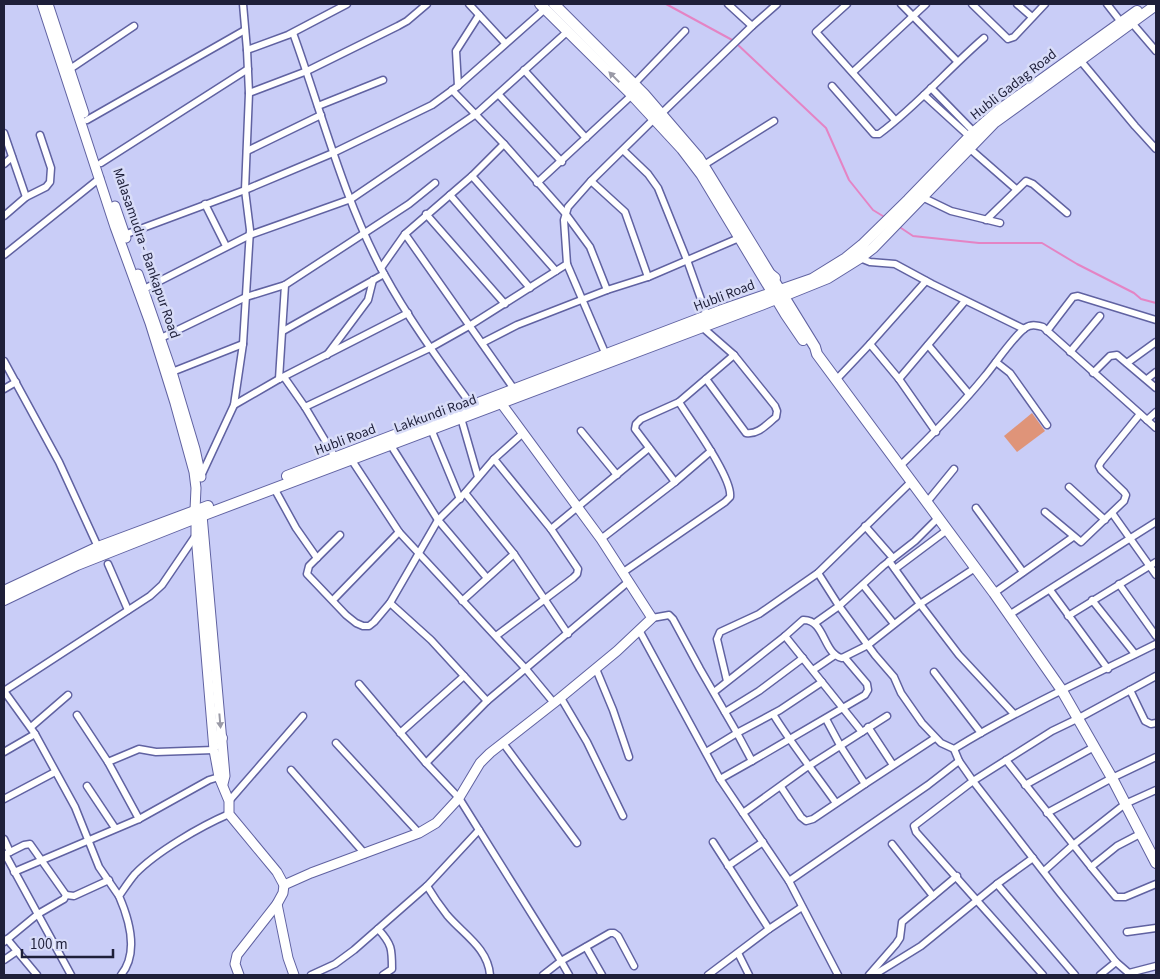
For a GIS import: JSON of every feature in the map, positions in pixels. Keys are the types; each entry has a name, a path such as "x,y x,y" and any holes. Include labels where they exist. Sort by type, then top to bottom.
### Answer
{"main road":[{"name":"Hubli Gadag Road","path":"909,205 972,135 999,110 1147,4"},
{"name":"Malasamudra - Bankapur Road","path":"48,5 124,235 161,338 195,448 201,477 199,513"},
{"path":"48,5 115,226 150,323 194,472 204,559 218,738 214,750 221,780 229,801 229,814 277,872 284,885 283,893 276,904 237,955 235,964 239,975"},
{"path":"547,5 568,31 633,90"},
{"path":"547,5 633,90 704,165 766,276 789,313 815,347 817,354 836,380 1010,615 1061,690 1079,718 1112,778 1156,863"},
{"name":"Hubli Gadag Road","path":"909,205 922,197 994,123 1156,5"},
{"path":"657,116 693,162 739,238 766,276 800,286 828,278 873,248 909,205"},
{"name":"Hubli Road","path":"4,591 98,547 199,513 335,457 707,316 758,302 800,286 846,258 909,205"},
{"path":"766,276 758,302 789,313"},
{"path":"789,313 792,301 800,286"},
{"name":"Lakkundi Road","path":"4,600 77,565 199,513 274,488 501,403 702,327 758,302"},
{"path":"284,885 311,873 419,834 436,824 459,798 480,763 596,669 652,618 601,539 501,403"},
{"path":"199,513 196,535 218,738 225,776 221,780"},
{"path":"276,904 288,958 294,975"}],"street":[{"path":"201,477 234,406 243,344 250,234 246,190 249,93 244,4"},
{"path":"247,50 293,33 348,4"},
{"path":"249,93 306,71 406,21 427,4"},
{"path":"469,4 505,43"},
{"path":"728,4 752,26"},
{"path":"606,355 584,299 567,264 565,213 590,181 777,4"},
{"path":"846,4 816,32 895,120"},
{"path":"901,4 957,62"},
{"path":"853,72 926,4"},
{"path":"972,4 1008,39 1014,36 1045,4"},
{"path":"1017,4 1032,17"},
{"path":"1107,4 1121,22"},
{"path":"124,235 246,190 332,153 432,105 458,86 547,5"},
{"path":"458,86 456,51 479,14"},
{"path":"1132,23 1156,51"},
{"path":"70,69 134,26"},
{"path":"87,120 245,30"},
{"path":"144,289 250,234 351,199 476,114 568,31"},
{"path":"537,183 562,162 633,90 685,31"},
{"path":"293,33 332,153 382,271 430,348 472,406"},
{"path":"832,86 874,134 879,134 924,95 984,38"},
{"path":"1080,60 1156,149"},
{"path":"101,162 248,70"},
{"path":"524,70 586,138"},
{"path":"318,106 382,80"},
{"path":"931,88 972,135"},
{"path":"452,90 504,144 565,213 590,247 607,290"},
{"path":"499,95 562,162"},
{"path":"924,95 972,135"},
{"path":"246,151 321,115"},
{"path":"704,165 774,121"},
{"path":"4,133 26,197"},
{"path":"4,216 26,197 46,187 50,182 51,168 40,135"},
{"path":"283,331 372,280 382,271 405,234 472,176 504,144"},
{"path":"969,148 1016,189"},
{"path":"623,150 653,180 687,260 707,316"},
{"path":"4,164 12,157"},
{"path":"472,176 556,272"},
{"path":"4,255 100,178"},
{"path":"986,220 1026,180 1068,213"},
{"path":"590,181 624,212 648,277"},
{"path":"161,338 246,297 285,285 364,231 408,204 435,183"},
{"path":"450,195 530,288"},
{"path":"922,197 951,211 1000,223"},
{"path":"205,204 226,246"},
{"path":"426,214 505,304"},
{"path":"405,234 514,389"},
{"path":"482,343 516,325 607,290 648,277 739,238"},
{"path":"860,258 870,262 895,264 965,301 1024,329"},
{"path":"305,407 430,348 505,304 567,264"},
{"path":"326,356 368,300 372,280"},
{"path":"836,380 926,281"},
{"path":"285,285 282,378 305,407 335,457"},
{"path":"1047,331 1073,297 1078,296 1156,320"},
{"path":"899,379 965,301"},
{"path":"234,406 282,378 408,313"},
{"path":"1070,352 1100,316"},
{"path":"900,466 936,432 1024,329 1030,325 1037,325 1047,331 1156,428"},
{"path":"702,327 734,355 775,406 777,411 776,417 757,432 746,433 706,379"},
{"path":"1127,362 1156,342"},
{"path":"172,372 243,344"},
{"path":"870,344 899,379 936,432"},
{"path":"928,345 969,394"},
{"path":"674,482 635,429 636,424 641,419 679,402 734,355"},
{"path":"1093,372 1110,356 1117,355 1156,388"},
{"path":"4,361 59,462 98,547"},
{"path":"996,362 1010,373 1047,425"},
{"path":"1147,379 1156,372"},
{"path":"4,390 16,382"},
{"path":"622,573 730,497 729,487 711,451 679,402"},
{"path":"1147,420 1156,412"},
{"path":"1045,512 1079,541 1084,541 1112,513 1126,498 1126,495 1101,470 1100,464 1140,414"},
{"path":"461,418 478,477"},
{"path":"431,429 460,499"},
{"path":"581,431 617,475"},
{"path":"340,535 310,566 307,574 346,615 362,626 369,626 390,603 438,520 460,499 494,459 522,434"},
{"path":"390,444 438,520 487,578"},
{"path":"551,529 649,448"},
{"path":"601,539 711,451"},
{"path":"351,459 399,532 525,668 558,700 587,742 623,816"},
{"path":"494,459 551,529 578,569 577,574 496,636"},
{"path":"927,502 954,469"},
{"path":"728,681 717,639 720,632 759,614 818,573 912,481"},
{"path":"1069,487 1105,520"},
{"path":"274,488 296,528 317,558"},
{"path":"465,493 514,554 568,634"},
{"path":"976,508 1023,572"},
{"path":"1112,513 1156,575"},
{"path":"815,623 839,606 915,541 938,518"},
{"path":"1010,615 1156,522"},
{"path":"865,526 959,655 1014,714"},
{"path":"895,569 948,530"},
{"path":"333,600 399,532"},
{"path":"121,975 129,957 128,916 119,896 99,867 75,808 35,734 4,691 150,596 162,585 196,535"},
{"path":"994,593 1073,537"},
{"path":"462,601 514,554"},
{"path":"1068,616 1156,562"},
{"path":"108,564 128,610"},
{"path":"714,692 803,620 815,623 835,655 839,658 845,658 868,645 920,604 975,568"},
{"path":"818,573 839,606 894,676 902,693 922,723 941,743 954,749 973,781 1116,962 1130,974 1156,966"},
{"path":"426,763 487,701 628,582"},
{"path":"863,584 894,624"},
{"path":"1119,584 1156,636"},
{"path":"1050,590 1108,669"},
{"path":"1092,600 1135,654"},
{"path":"390,603 431,640 487,701"},
{"path":"652,618 669,615 674,619 752,761"},
{"path":"639,630 720,779 789,880 838,975"},
{"path":"785,636 843,708 865,729 893,765"},
{"path":"954,749 1014,714 1156,644"},
{"path":"813,670 835,655"},
{"path":"726,712 803,658"},
{"path":"720,779 865,695 868,690 867,684 845,658"},
{"path":"596,669 613,710 629,757"},
{"path":"934,672 981,733"},
{"path":"400,733 464,676"},
{"path":"1043,975 916,832 914,824 973,781 1052,731 1156,676"},
{"path":"706,752 773,714 822,682"},
{"path":"359,684 426,763 459,798 569,975"},
{"path":"1130,690 1145,721 1150,724 1156,723"},
{"path":"30,728 68,694"},
{"path":"773,714 789,740 836,803"},
{"path":"77,715 108,762 139,819"},
{"path":"229,801 303,716"},
{"path":"743,813 810,766 887,716"},
{"path":"826,719 865,784"},
{"path":"4,752 35,734"},
{"path":"781,787 801,817 806,821 814,819 935,738"},
{"path":"336,743 419,834"},
{"path":"503,743 577,843"},
{"path":"1025,785 1094,746"},
{"path":"108,762 139,749 156,752 214,750"},
{"path":"1047,813 1156,757"},
{"path":"1006,760 1116,897 1125,897 1156,884"},
{"path":"789,880 960,761"},
{"path":"291,770 365,854"},
{"path":"4,799 55,772"},
{"path":"14,872 139,819 210,780 221,780"},
{"path":"87,786 115,828"},
{"path":"1044,871 1125,804 1156,790"},
{"path":"119,896 134,875 152,859 181,840 229,814"},
{"path":"311,975 345,957 378,929 427,886 479,830"},
{"path":"1091,867 1117,846 1140,834"},
{"path":"4,839 6,853 14,872 71,975"},
{"path":"713,842 769,929"},
{"path":"728,866 763,842"},
{"path":"6,853 30,844 66,895 74,896 109,880"},
{"path":"892,844 933,896"},
{"path":"874,975 921,946 997,884 1033,858"},
{"path":"869,975 900,938 902,922 957,876"},
{"path":"997,884 1070,974"},
{"path":"427,886 449,917 475,942 490,969 490,975"},
{"path":"37,975 6,941 38,914 64,899 66,895"},
{"path":"708,975 769,929 802,907"},
{"path":"1127,932 1156,928"},
{"path":"378,929 392,952 392,969 383,975"},
{"path":"543,975 560,961 605,935 614,933 618,936 634,966"},
{"path":"586,947 602,975"},
{"path":"4,960 17,951"},
{"path":"738,953 749,975"},
{"path":"1100,975 1116,962"}],"shaded area":[{"path":"1032,413 1045,431 1017,452 1004,436"}],"waterway":[{"path":"666,4 734,41"},
{"path":"737,44 826,128 849,180 873,210 886,218"},
{"path":"898,226 913,236 979,243 1042,243 1077,264 1134,293 1141,299 1156,303"}]}
